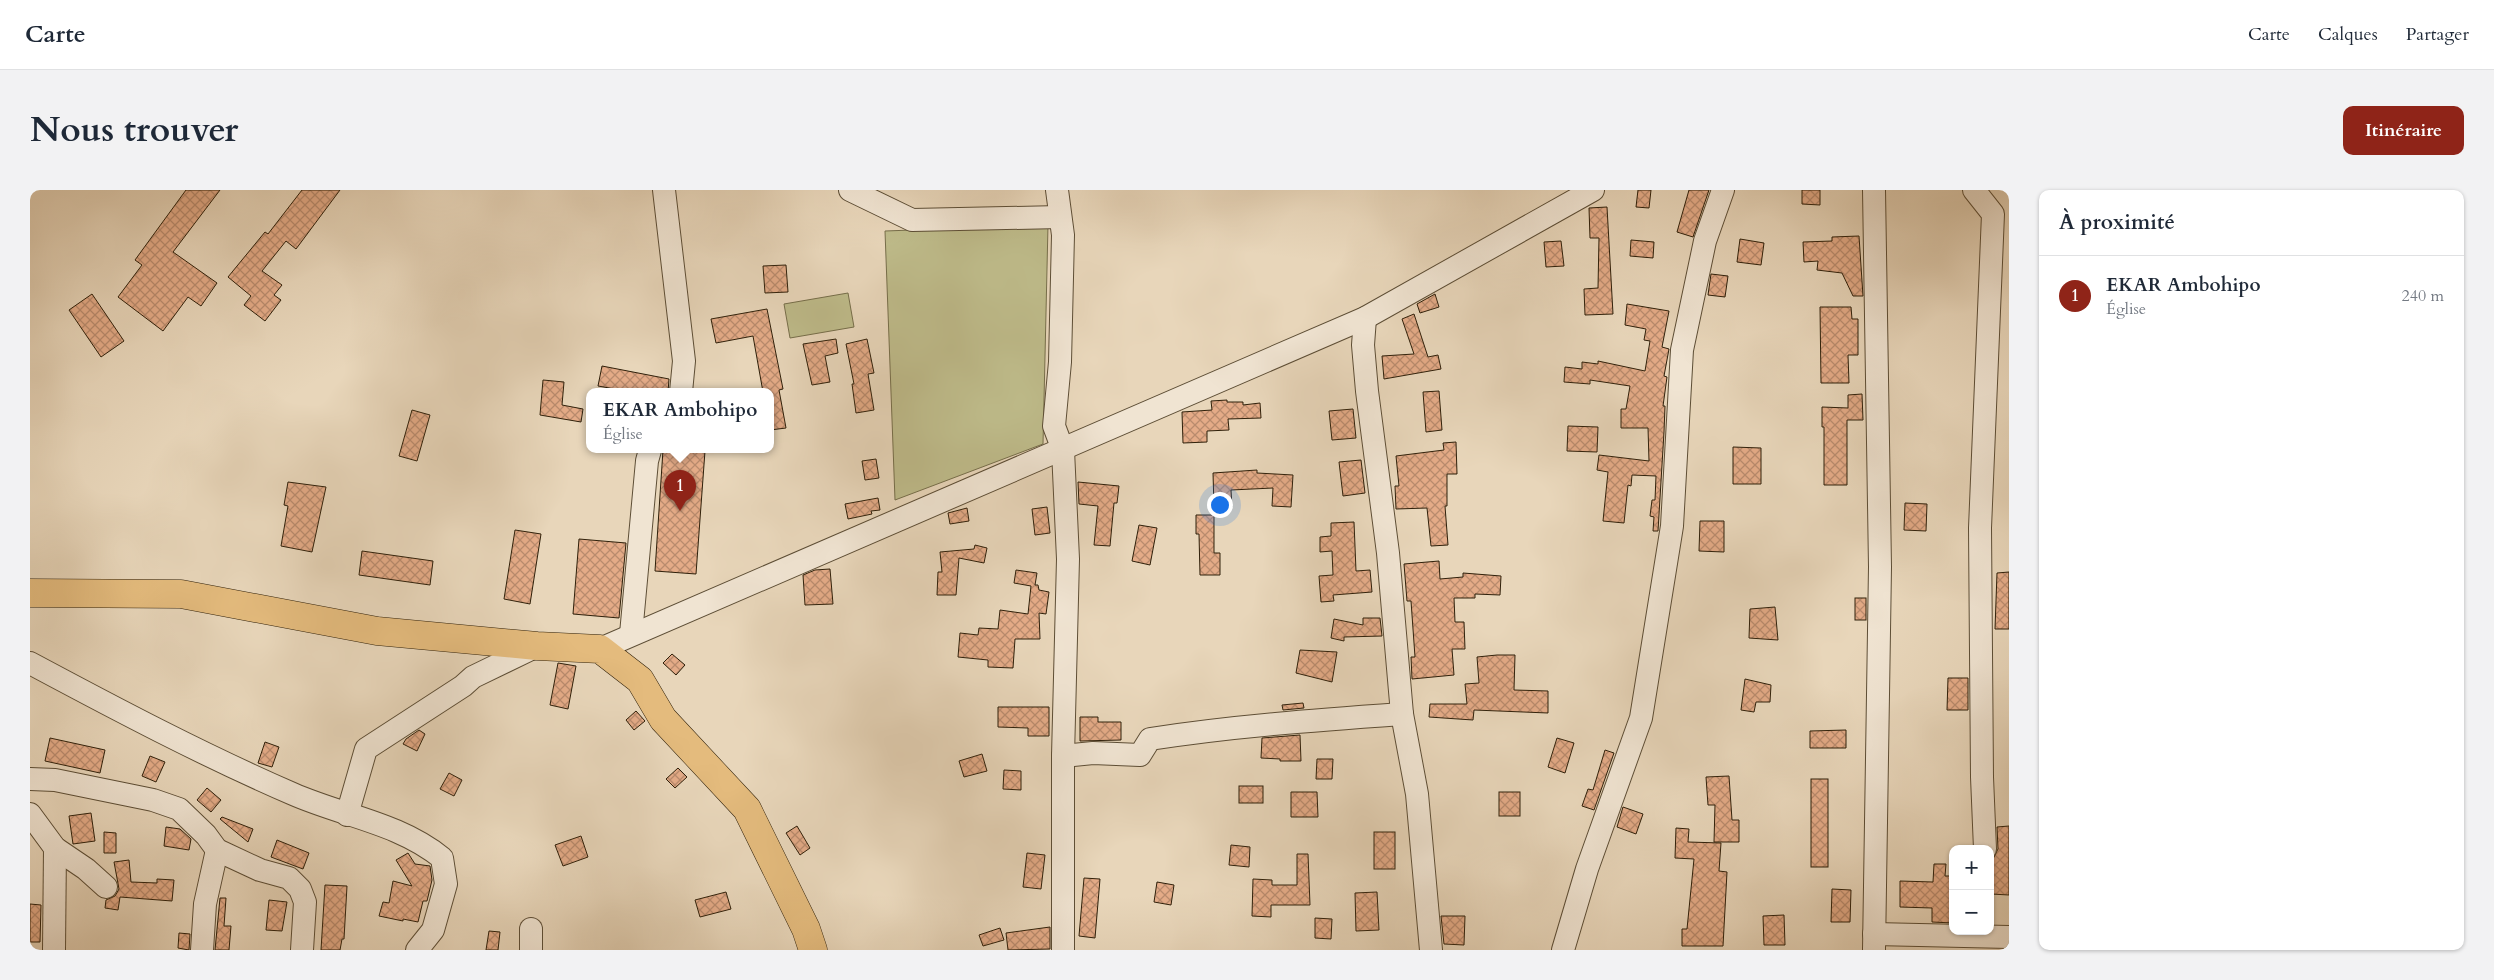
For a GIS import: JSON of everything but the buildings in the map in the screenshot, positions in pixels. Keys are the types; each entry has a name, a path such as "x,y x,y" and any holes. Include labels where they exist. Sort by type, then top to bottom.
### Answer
{"main road":[{"path":"30,593 181,594 377,631 537,646 600,649 640,680 663,719 747,809 806,929 813,950"}],"street":[{"path":"664,190 684,361 681,388"},
{"path":"850,190 912,220 1060,217"},
{"path":"1057,190 1063,235 1060,362 1054,426 1063,450 1068,559 1063,756 1063,950"},
{"path":"600,649 1365,318 1594,190"},
{"path":"1563,950 1587,869 1641,718 1672,526 1682,350 1705,242 1723,190"},
{"path":"1874,190 1880,567 1874,942 1996,935"},
{"path":"1974,190 1993,214 1980,528 1982,778 1985,845"},
{"path":"1365,318 1363,345 1367,391 1388,553 1402,714 1417,794 1431,950"},
{"path":"631,634 646,461 649,453"},
{"path":"347,815 366,749 463,686 473,677 537,646"},
{"path":"30,663 200,751 294,795 347,815 393,828 424,843 442,858 446,884 433,930 417,950"},
{"path":"1063,756 1093,753 1140,755 1150,739 1192,732 1273,723 1402,714"},
{"path":"30,779 54,780 153,800 179,809 206,835 218,850 260,870 289,878 300,890 305,902 302,950"},
{"path":"30,814 55,848 86,869 106,887"},
{"path":"54,950 55,848"},
{"path":"202,950 205,904 218,850"}],"shaded area":[{"path":"1048,225 1043,444 895,500 885,231"},
{"path":"848,293 854,327 790,338 784,304"}],"place":[{"name":"EKAR Ambohipo","path":"680,511"}]}
